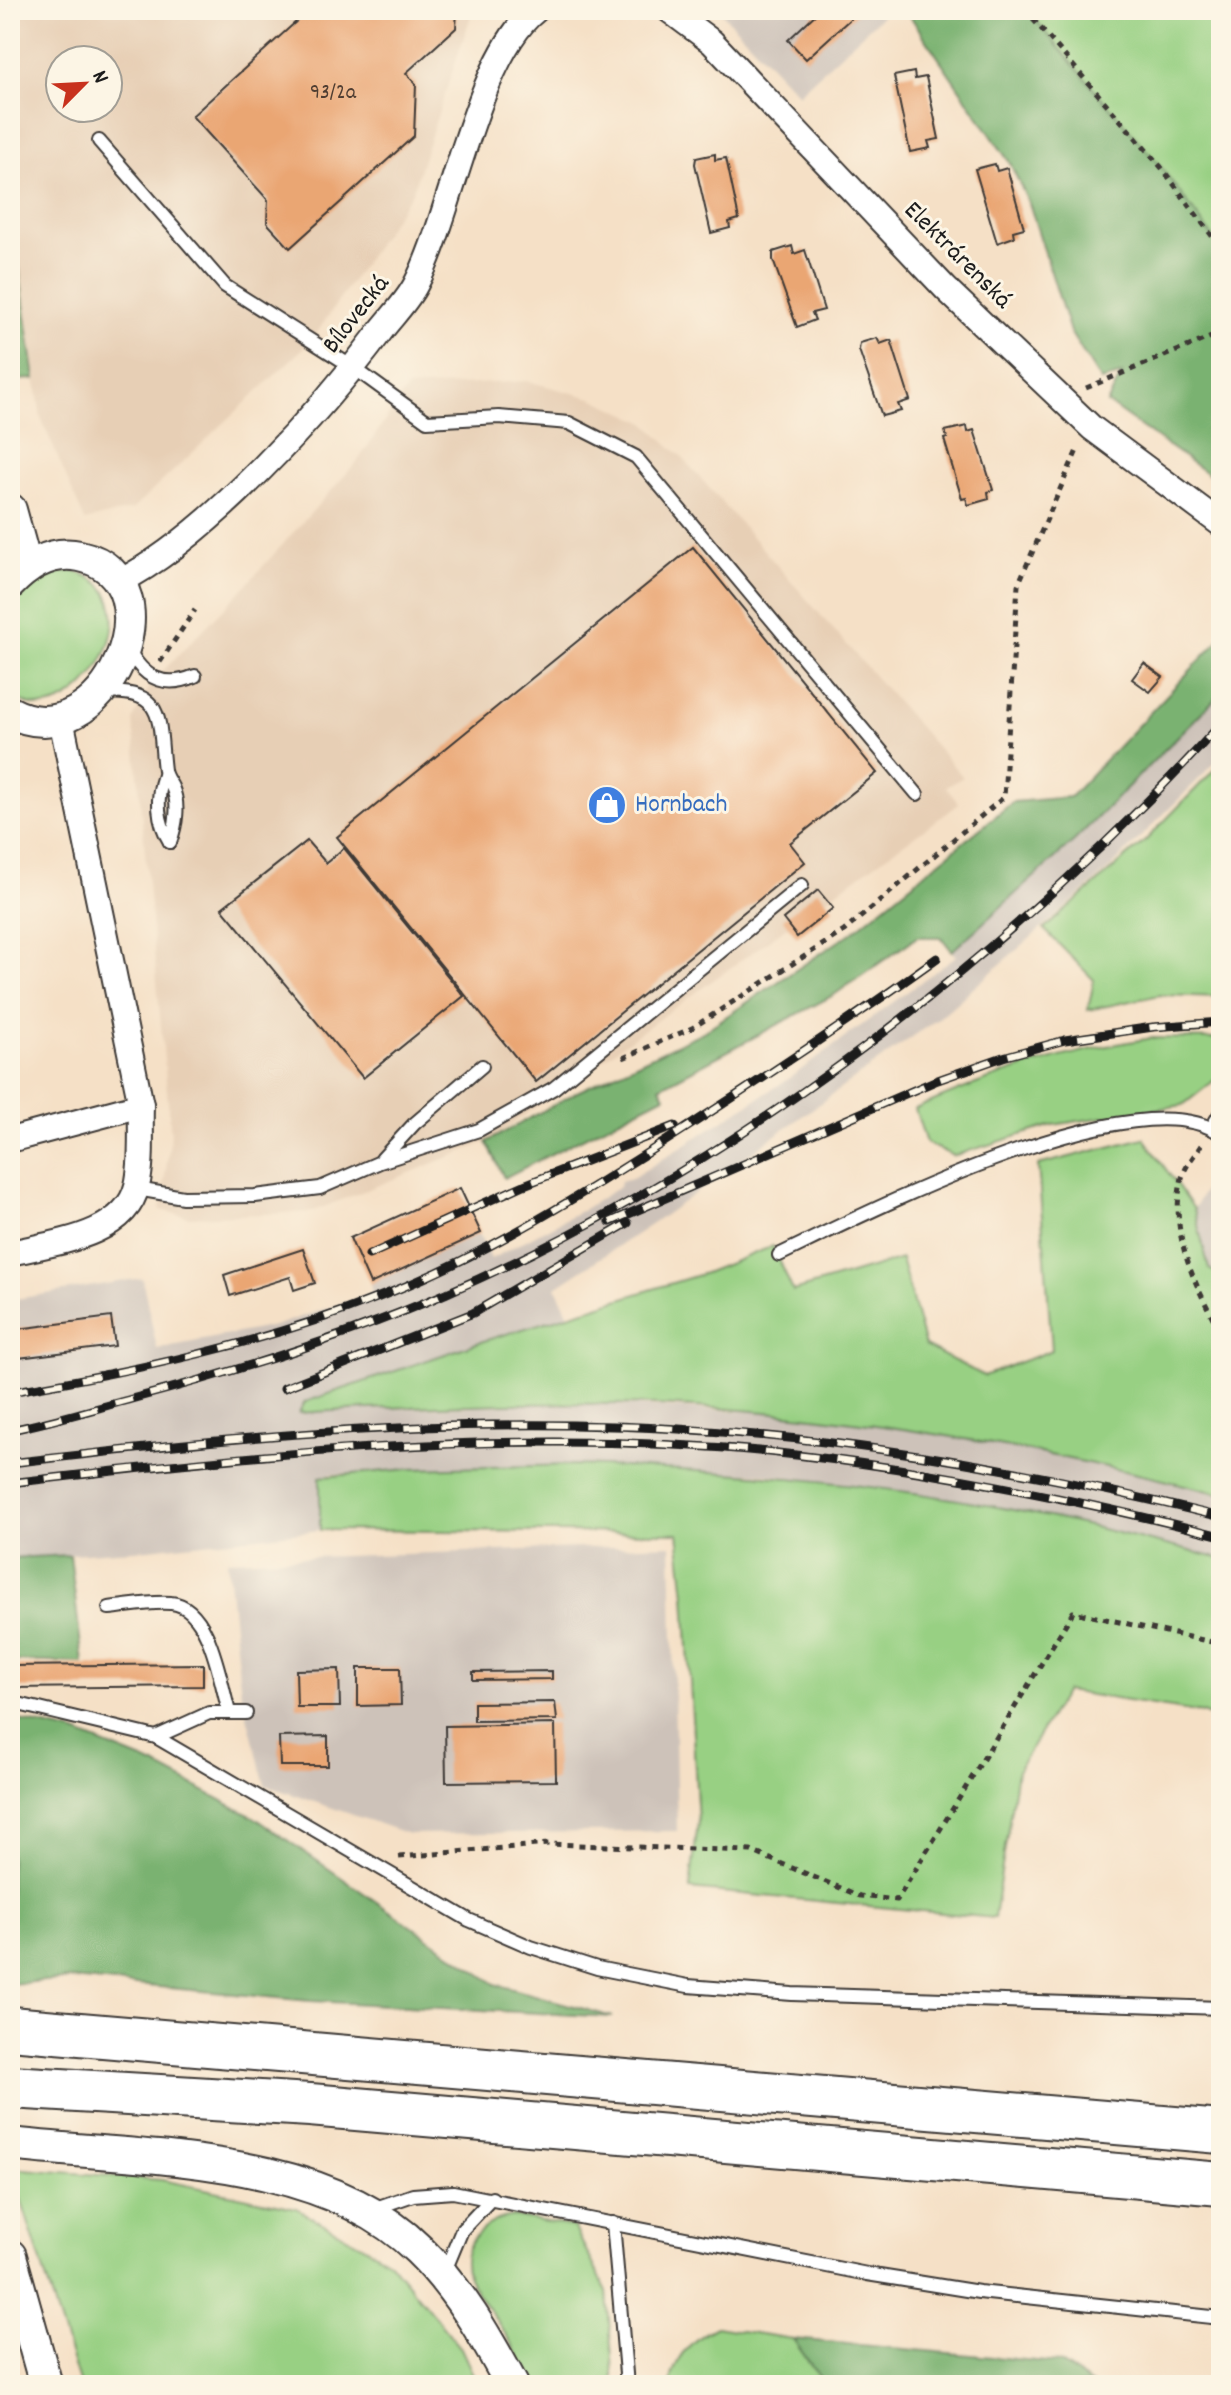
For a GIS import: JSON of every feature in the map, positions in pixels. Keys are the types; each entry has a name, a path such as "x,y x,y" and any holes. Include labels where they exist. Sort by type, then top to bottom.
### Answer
{"highway":[{"path":"10,2028 1221,2132"},
{"path":"10,2087 310,2105 1221,2184"}],"main road":[{"path":"10,510 18,576"},
{"path":"10,2144 256,2173 306,2186 368,2211 409,2241 444,2276 512,2385"},
{"path":"10,2256 46,2385"}],"street":[{"name":"Bílovecká","path":"119,582 155,564 241,488 354,368 416,285 496,70 520,23 536,10"},
{"name":"Elektrárenská","path":"669,10 712,42 946,289 1092,428 1221,524"},
{"path":"10,712 31,721 61,719 99,694 112,675 126,643 129,606 119,582 99,563 74,555 48,557 18,576"},
{"path":"10,1253 83,1236 117,1217 137,1189 141,1105 61,719"},
{"path":"10,1140 141,1105"}],"lane":[{"path":"99,141 225,286 354,368 427,421 499,417 569,423 636,457 917,794"},
{"path":"126,643 136,663 150,677 165,683 195,676"},
{"path":"99,694 131,694 149,704 162,723 164,775 158,791 161,828 170,842"},
{"path":"137,1189 178,1197 255,1196 320,1188 380,1162 479,1130 554,1088 802,885"},
{"path":"380,1162 414,1124 482,1066"},
{"path":"779,1255 921,1188 1060,1136 1145,1122 1182,1122 1216,1130 1221,1112"},
{"path":"109,1608 172,1603 191,1609 207,1637 229,1712"},
{"path":"10,1702 156,1737 469,1920 531,1947 597,1968 688,1986 792,1994 1221,2008"},
{"path":"156,1737 209,1713 246,1713"},
{"path":"368,2211 390,2201 432,2192 492,2198 979,2292 1221,2318"},
{"path":"444,2276 462,2230 492,2198"},
{"path":"613,2223 627,2385"}],"path":[{"path":"1025,10 1161,167 1215,240 1221,259"},
{"path":"1064,399 1221,332"},
{"path":"609,1064 692,1028 844,931 1004,797 1018,585 1082,439 1092,428"},
{"path":"156,667 195,610"},
{"path":"1216,1130 1183,1175 1177,1212 1190,1273 1221,1333"},
{"path":"366,1860 549,1844 751,1851 860,1896 897,1900 1073,1612 1221,1644"}],"shaded area":[{"path":"10,10 473,10 412,192 312,340 133,509 85,521 41,418 10,205"},
{"path":"719,10 888,10 798,94"},
{"path":"527,381 592,398 644,422 681,456 963,777 946,787 959,804 487,1142 311,1212 189,1217 160,1210 171,1135 133,720 151,683 238,594 357,462 407,388"},
{"path":"1221,693 1221,757 1106,872 940,1017 655,1222 556,1287 569,1315 305,1402 299,1412 574,1403 774,1413 880,1425 1017,1447 1221,1494 1221,1559 1007,1508 873,1488 765,1474 574,1465 332,1474 320,1477 320,1530 149,1549 10,1558 10,1300 142,1278 157,1349 274,1326 372,1293 370,1284 479,1234 491,1259 584,1209 619,1187 620,1182 631,1179 790,1078 956,956 952,951 1075,840"},
{"path":"1221,1161 1221,1275 1209,1269 1194,1209"},
{"path":"671,1545 677,1831 409,1834 265,1785 241,1693 227,1560"}],"green space":[{"path":"906,10 1027,10 1161,167 1215,240 1221,259 1221,483 1107,403 1122,374 1101,381 1070,332 1030,206 1010,163"},
{"path":"1025,10 1221,10 1221,259 1215,240"},
{"path":"10,205 35,379 10,380"},
{"path":"72,571 100,585 112,607 112,635 101,663 82,686 59,702 34,705 10,692 10,610 36,582 53,574"},
{"path":"1221,638 1221,693 1075,840 952,951 941,937 917,937 834,995 660,1087 665,1096 504,1178 487,1142 577,1092 703,1032 851,933 1013,802 1070,797"},
{"path":"1221,763 1221,997 1160,995 1088,1010 1094,980 1044,929 1146,840"},
{"path":"1152,1038 1221,1039 1221,1075 1183,1105 1053,1125 953,1156 926,1143 915,1109 1031,1065"},
{"path":"1144,1138 1194,1209 1209,1269 1221,1275 1221,1494 1000,1445 776,1413 656,1405 537,1404 299,1413 305,1402 477,1343 705,1273 773,1246 793,1291 901,1259 925,1346 984,1376 1052,1350 1038,1165"},
{"path":"574,1465 738,1474 900,1491 1062,1520 1221,1559 1221,1721 1202,1713 1066,1691 1017,1771 994,1918 690,1889 698,1822 685,1595 678,1533 320,1530 320,1477 409,1469"},
{"path":"70,1555 83,1663 10,1661 10,1558"},
{"path":"10,1718 76,1733 155,1765 257,1819 495,1984 613,2017 310,2001 71,1979 10,1984"},
{"path":"11,2168 162,2180 296,2208 389,2261 461,2348 478,2385 80,2385"},
{"path":"514,2216 574,2227 607,2291 614,2385 533,2385 508,2339 474,2289 465,2266 470,2245 484,2228"},
{"path":"716,2327 793,2339 825,2385 670,2385 676,2366 686,2350 699,2337"},
{"path":"793,2339 1059,2363 1093,2385 825,2385"}],"building":[{"path":"309,10 457,10 456,28 406,73 416,84 414,136 290,248 267,223 268,200 192,116"},
{"path":"820,10 860,10 806,59 788,40"},
{"path":"914,72 915,79 926,77 939,139 928,141 930,148 910,152 894,76"},
{"path":"715,154 715,160 726,158 739,219 729,222 730,228 711,233 695,164 696,158"},
{"path":"995,164 997,171 1007,168 1024,228 1013,231 1014,237 997,243 975,169"},
{"path":"792,246 794,254 805,250 824,310 812,313 815,320 797,327 773,260 773,252"},
{"path":"877,338 880,344 891,340 910,400 898,404 901,411 882,416 859,350 860,343"},
{"path":"967,426 968,432 974,430 993,490 988,492 989,499 968,505 966,498 962,499 944,439 947,438 945,431"},
{"name":"Hornbach","path":"693,547 877,773 790,843 805,862 536,1082 337,837"},
{"path":"1144,663 1163,677 1150,692 1132,679"},
{"path":"307,841 326,863 344,848 464,996 363,1078 222,908"},
{"path":"818,890 833,908 797,937 783,919"},
{"path":"460,1188 481,1233 370,1284 350,1238"},
{"path":"303,1249 315,1283 294,1290 290,1277 230,1296 224,1275"},
{"path":"111,1317 115,1346 10,1359 10,1330"},
{"path":"203,1664 203,1686 10,1688 10,1666"},
{"path":"358,1668 400,1668 401,1705 358,1706"},
{"path":"339,1669 340,1707 297,1707 296,1670"},
{"path":"552,1671 552,1679 473,1680 473,1672"},
{"path":"555,1702 557,1720 474,1721 474,1703"},
{"path":"555,1724 556,1781 446,1782 445,1726"},
{"path":"328,1736 328,1766 280,1766 279,1737"}],"railway":[{"path":"10,1430 214,1376 371,1324 447,1293 554,1242 660,1184 763,1119 863,1048 959,973 1052,893 1139,810 1221,724"},
{"path":"10,1392 104,1375 244,1342 335,1314 416,1282 523,1228 627,1166 800,1053 937,958"},
{"path":"610,1222 935,1081 1003,1057 1065,1040 1153,1027 1221,1022"},
{"path":"369,1255 524,1185 675,1126"},
{"path":"284,1388 473,1313 628,1223"},
{"path":"10,1463 150,1447 361,1430 502,1425 655,1428 819,1441 900,1452 1061,1481 1221,1517"},
{"path":"10,1483 199,1462 389,1447 579,1442 674,1445 769,1452 940,1476 1053,1497 1221,1536"}],"place":[{"name":"Hornbach","path":"607,805"}]}
